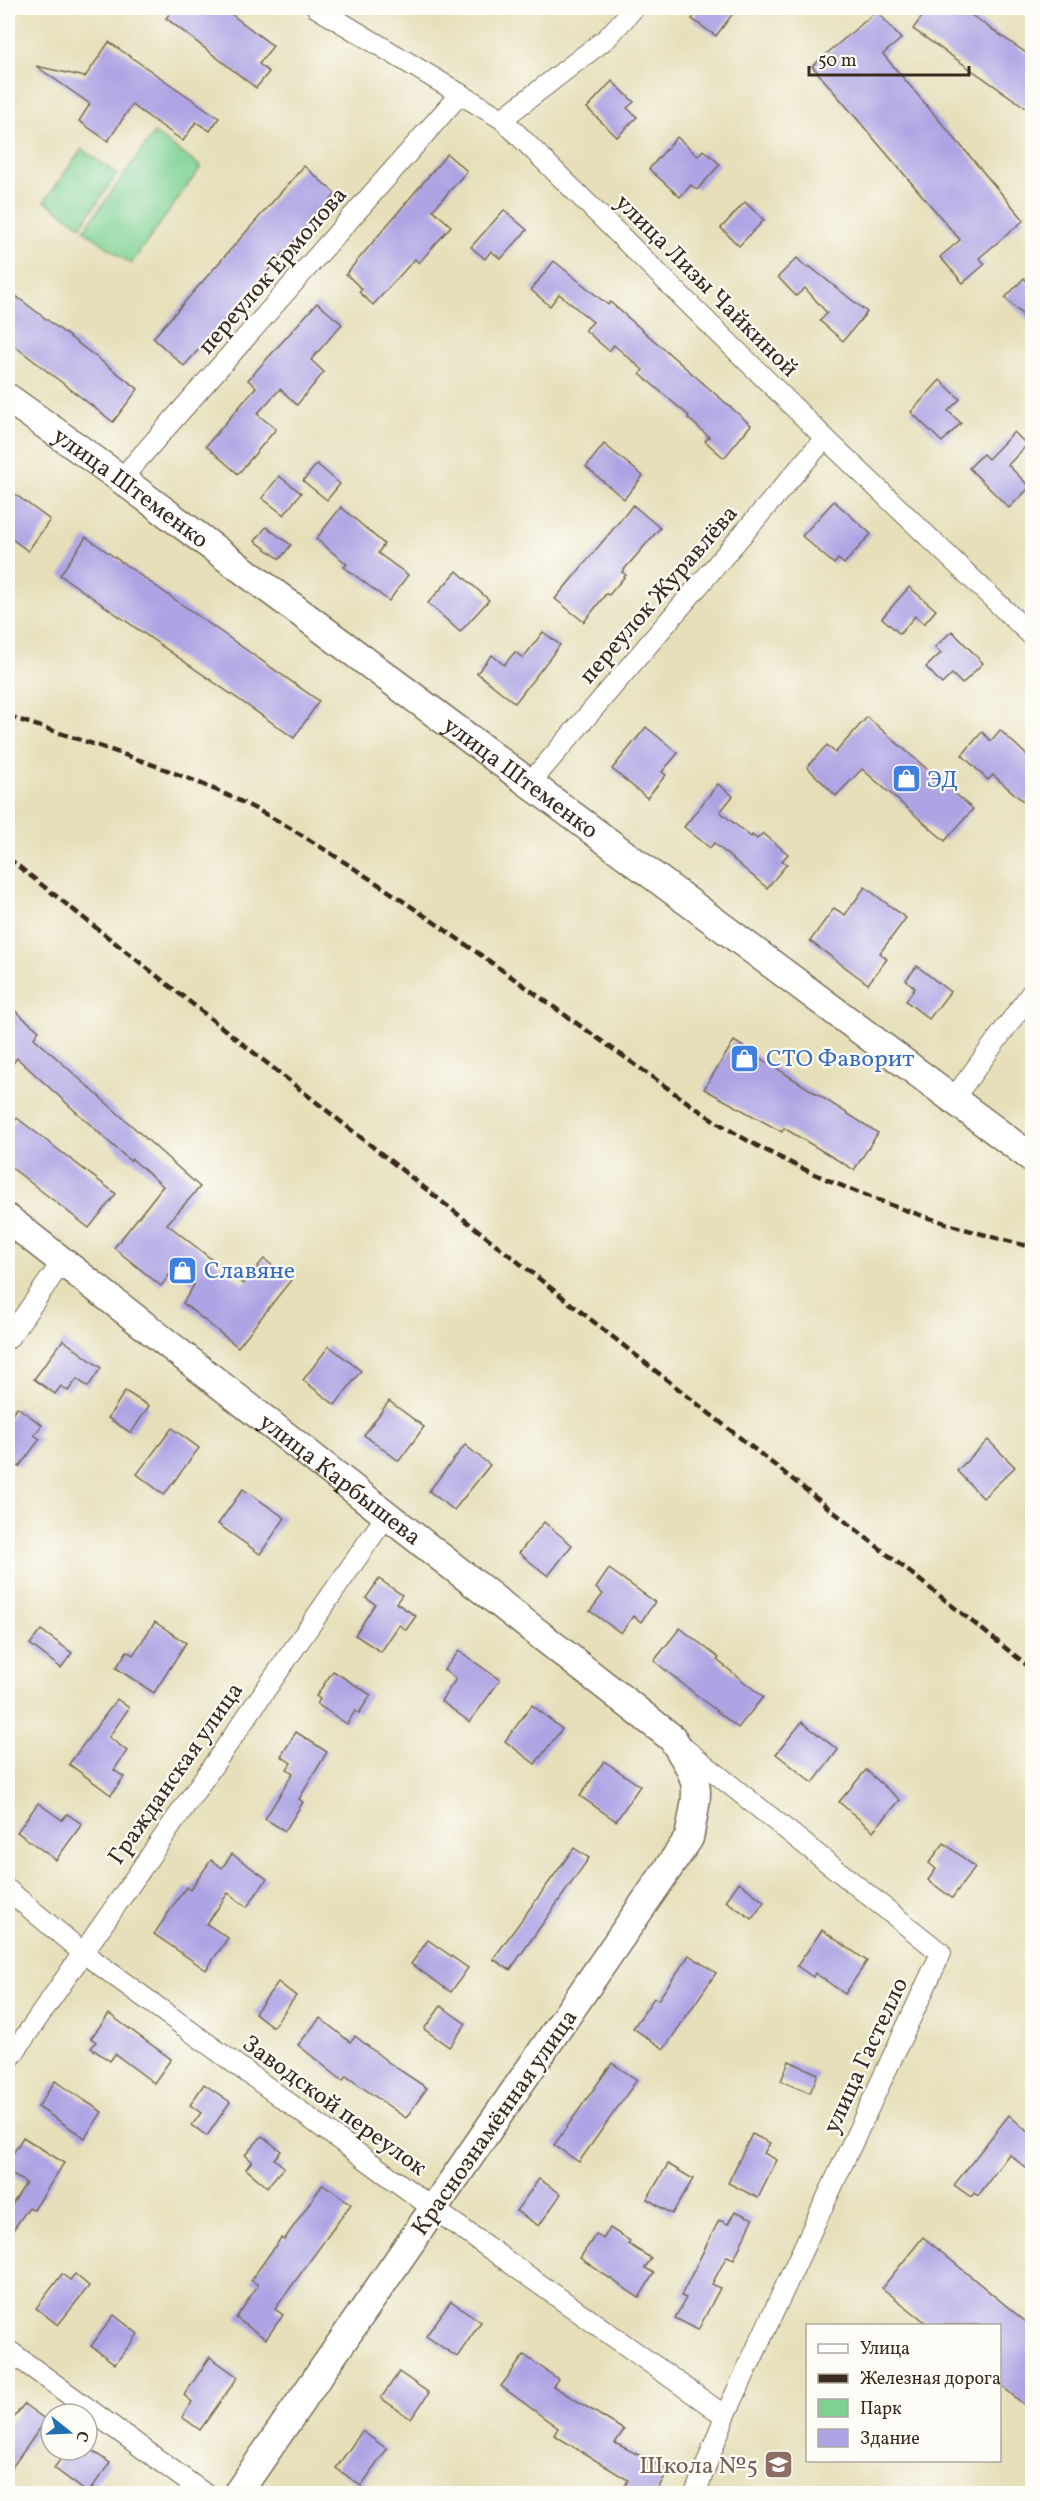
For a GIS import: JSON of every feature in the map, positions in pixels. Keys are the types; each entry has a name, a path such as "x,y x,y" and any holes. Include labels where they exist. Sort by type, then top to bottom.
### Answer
{"main road":[{"name":"улица Штеменко","path":"8,398 121,479 1032,1158"},
{"name":"улица Карбышева","path":"8,1219 672,1738"},
{"name":"Краснознамённая улица","path":"237,2493 689,1838 698,1794 694,1772 672,1738"}],"street":[{"name":"улица Лизы Чайкиной","path":"317,8 502,119 825,438 1032,636"},
{"path":"502,119 607,39 634,8"},
{"name":"переулок Ермолова","path":"121,479 460,94"},
{"name":"переулок Журавлёва","path":"530,783 825,438"},
{"path":"954,1098 1032,992"},
{"path":"8,1339 62,1262"},
{"name":"Гражданская улица","path":"8,2061 386,1516"},
{"name":"улица Гастелло","path":"672,1738 941,1953 725,2416 695,2493"},
{"name":"Заводской переулок","path":"8,1890 82,1952 434,2209 725,2416"},
{"path":"8,2350 205,2493"}],"green space":[{"path":"154,133 201,167 131,264 84,230"},
{"path":"82,149 117,174 81,226 45,201"}],"building":[{"path":"174,8 223,8 273,46 259,64 269,72 256,88 166,18"},
{"path":"700,8 737,8 716,36 692,19"},
{"path":"928,8 961,8 1032,57 1032,112 913,29"},
{"path":"877,11 901,39 883,54 1024,220 979,258 985,264 963,283 940,257 960,240 812,66"},
{"path":"109,42 219,118 210,131 196,122 183,141 132,105 108,141 79,121 90,104 36,66 85,77"},
{"path":"612,81 634,102 627,108 637,117 617,137 587,108"},
{"path":"677,137 698,156 703,150 720,164 697,190 691,185 680,197 649,169"},
{"path":"447,154 467,171 433,210 451,226 419,263 415,259 373,305 359,292 362,289 346,274"},
{"path":"304,166 336,194 184,366 153,338"},
{"path":"745,202 764,220 739,246 721,228"},
{"path":"504,210 527,230 501,259 491,251 485,259 471,247"},
{"path":"797,258 807,268 809,266 867,312 843,341 820,321 827,313 805,288 796,296 778,277"},
{"path":"554,261 608,305 610,302 751,425 724,458 705,441 709,437 688,418 689,416 640,374 643,370 614,345 609,351 585,330 593,322 559,294 550,306 531,290"},
{"path":"1024,278 1032,287 1032,324 1005,298"},
{"path":"8,290 138,389 113,422 8,341"},
{"path":"317,303 342,324 311,360 324,372 297,405 280,389 257,414 276,429 238,474 206,446 256,387 248,380"},
{"path":"940,380 960,399 948,411 961,423 942,442 911,412"},
{"path":"1014,432 1027,445 1008,465 1030,487 1009,508 969,468 983,454 988,459"},
{"path":"604,444 643,476 624,499 586,467"},
{"path":"317,464 340,484 327,500 303,481"},
{"path":"279,476 301,493 284,515 262,498"},
{"path":"8,489 50,520 28,551 8,536"},
{"path":"834,501 871,534 844,564 838,559 834,564 802,536"},
{"path":"633,505 660,528 622,572 626,575 609,595 606,594 584,622 555,599"},
{"path":"341,507 384,544 378,553 408,575 389,601 344,567 347,564 316,539"},
{"path":"266,527 291,545 280,559 255,541"},
{"path":"86,537 319,701 294,738 60,575"},
{"path":"457,571 489,600 460,632 428,603"},
{"path":"909,587 936,610 924,624 915,616 900,634 882,618"},
{"path":"952,631 983,663 962,684 952,674 942,684 926,667 941,653 935,647"},
{"path":"543,632 560,645 515,703 477,673 492,655 504,665 515,652 523,658"},
{"name":"ЭД","path":"867,717 973,809 945,841 862,769 836,796 807,767 827,745 835,753"},
{"path":"646,727 678,753 662,772 666,775 647,798 612,769"},
{"path":"1000,730 1032,760 1032,794 1025,803 993,775 988,780 962,755 982,732 991,741"},
{"path":"718,784 733,796 720,812 751,837 752,835 757,839 763,833 788,854 782,861 787,864 767,888 714,843 710,848 684,827"},
{"path":"865,887 906,918 880,953 887,959 868,984 810,941 834,908 845,915"},
{"path":"917,966 950,992 929,1019 906,1001 915,988 906,980"},
{"path":"8,1005 39,1031 34,1038 200,1187 167,1224 243,1284 264,1259 291,1280 238,1347 183,1303 194,1285 173,1270 161,1286 114,1248 163,1186 132,1159 130,1161 17,1058 8,1070"},
{"path":"734,1041 878,1133 854,1170 784,1128 782,1132 704,1089"},
{"path":"17,1118 116,1194 89,1228 8,1165 8,1131"},
{"path":"63,1340 101,1368 88,1387 77,1379 68,1391 61,1386 55,1394 34,1379"},
{"path":"329,1346 361,1371 335,1405 303,1380"},
{"path":"125,1391 149,1406 131,1433 108,1418"},
{"path":"389,1401 424,1427 399,1461 364,1435"},
{"path":"17,1407 42,1425 34,1435 40,1439 19,1467 8,1458 8,1420"},
{"path":"172,1428 199,1448 164,1495 137,1474"},
{"path":"988,1440 1015,1467 983,1498 957,1471"},
{"path":"465,1445 490,1465 454,1510 429,1491"},
{"path":"243,1489 285,1518 260,1554 218,1524"},
{"path":"544,1522 572,1545 548,1576 519,1553"},
{"path":"609,1569 655,1602 641,1622 633,1616 621,1633 590,1611 603,1594 596,1588"},
{"path":"379,1579 402,1595 396,1603 416,1616 406,1630 399,1625 381,1652 355,1635 375,1604 366,1598"},
{"path":"155,1622 186,1643 154,1693 116,1668 127,1651 133,1655"},
{"path":"680,1628 719,1658 717,1660 763,1697 738,1728 654,1661"},
{"path":"41,1630 72,1653 61,1668 30,1644"},
{"path":"459,1651 500,1680 470,1722 441,1701 456,1679 444,1670"},
{"path":"333,1671 371,1695 359,1713 355,1711 347,1724 317,1704 320,1699 316,1696"},
{"path":"117,1699 129,1708 109,1737 127,1751 114,1770 124,1777 111,1795 69,1764"},
{"path":"532,1705 562,1729 535,1764 505,1741"},
{"path":"802,1722 838,1750 813,1783 776,1754"},
{"path":"296,1732 327,1752 299,1799 303,1802 285,1831 265,1819 293,1773 287,1769 291,1763 281,1756"},
{"path":"604,1761 640,1786 616,1821 580,1796"},
{"path":"866,1770 900,1800 873,1831 839,1802"},
{"path":"38,1803 62,1820 67,1814 82,1824 56,1860 17,1832"},
{"path":"944,1843 975,1867 952,1898 928,1880 936,1869 929,1863"},
{"path":"574,1848 589,1858 510,1970 493,1959"},
{"path":"232,1854 267,1879 247,1907 228,1893 207,1924 228,1938 206,1970 154,1934 186,1887 190,1890 211,1860 222,1868"},
{"path":"739,1882 764,1902 752,1919 726,1901"},
{"path":"822,1930 867,1961 845,1994 815,1973 813,1977 797,1966"},
{"path":"428,1940 468,1968 451,1992 411,1964"},
{"path":"689,1955 716,1973 664,2049 633,2028 654,1998 658,2000"},
{"path":"278,1982 296,1996 273,2027 255,2013"},
{"path":"441,2006 466,2024 449,2047 424,2029"},
{"path":"109,2014 171,2059 154,2083 115,2054 110,2061 91,2048 96,2042 91,2038"},
{"path":"320,2018 350,2042 355,2036 392,2065 427,2088 406,2118 346,2076 343,2081 298,2045"},
{"path":"789,2061 818,2074 810,2093 781,2081"},
{"path":"612,2063 637,2080 579,2162 554,2145"},
{"path":"55,2081 102,2112 85,2138 38,2107"},
{"path":"204,2084 230,2102 207,2136 192,2125 201,2113 190,2105"},
{"path":"1009,2115 1032,2136 1032,2173 1009,2154 978,2196 974,2193 971,2197 954,2185"},
{"path":"752,2134 770,2143 764,2153 777,2160 758,2198 728,2183"},
{"path":"262,2136 281,2151 274,2159 284,2167 267,2187 246,2169 252,2161 245,2155"},
{"path":"23,2137 64,2163 34,2210 29,2207 8,2237 8,2211 26,2183 8,2172 8,2162"},
{"path":"668,2164 693,2179 672,2214 647,2199"},
{"path":"539,2179 561,2194 539,2226 516,2211"},
{"path":"323,2184 351,2204 275,2309 283,2315 266,2339 236,2318 258,2285 251,2280 281,2238 284,2240"},
{"path":"735,2211 753,2219 734,2259 727,2256 712,2284 720,2288 698,2330 675,2318 686,2298 681,2296 719,2220 728,2224"},
{"path":"610,2228 630,2241 628,2244 651,2258 645,2268 654,2273 639,2298 580,2258 596,2234 603,2239"},
{"path":"923,2237 1032,2327 1032,2411 1001,2386 1001,2324 928,2324 882,2288"},
{"path":"62,2274 70,2280 75,2274 89,2286 58,2325 36,2308"},
{"path":"451,2301 481,2322 457,2357 426,2336"},
{"path":"114,2315 138,2334 115,2364 91,2346"},
{"path":"524,2355 558,2379 553,2386 624,2430 615,2443 668,2470 656,2493 621,2493 628,2480 554,2435 558,2428 501,2386"},
{"path":"210,2357 238,2377 200,2430 182,2417 192,2402 184,2395"},
{"path":"399,2372 429,2393 411,2419 381,2398"},
{"path":"24,2404 39,2415 39,2430 8,2473 8,2426"},
{"path":"362,2431 387,2449 361,2486 336,2468"},
{"path":"99,2455 110,2463 88,2493 54,2468 58,2462 99,2462"}],"railway":[{"path":"8,716 188,778 223,793 290,828 416,910 701,1112 763,1149 837,1184 876,1199 955,1226 1032,1247"},
{"path":"8,858 1032,1669"}],"place":[{"name":"ЭД","path":"906,779"},
{"name":"СТО Фаворит","path":"745,1058"},
{"name":"Славяне","path":"183,1270"},
{"name":"Школа №5","path":"779,2465"}]}
